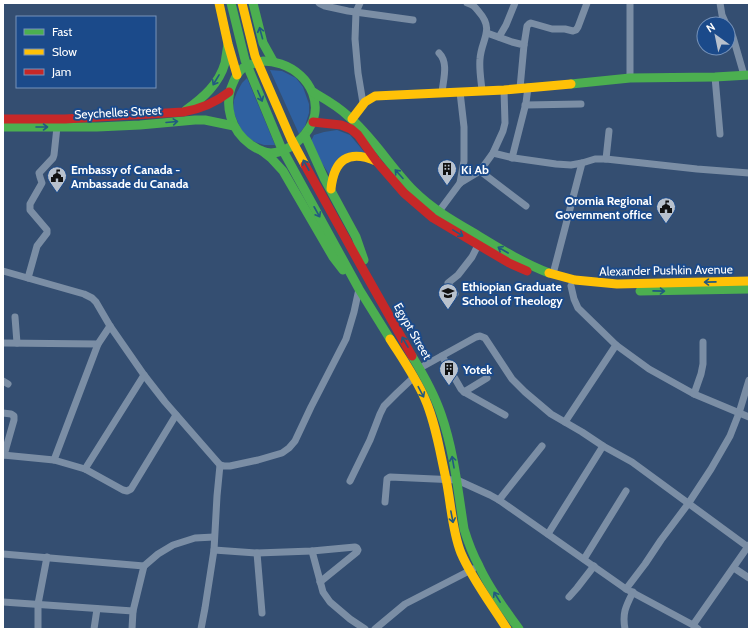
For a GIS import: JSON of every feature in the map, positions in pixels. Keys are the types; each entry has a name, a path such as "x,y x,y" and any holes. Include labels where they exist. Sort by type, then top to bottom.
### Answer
{"main road":[{"path":"219,3 228,44 241,68"},
{"path":"231,3 241,68"},
{"name":"Egypt Street","path":"242,3 259,58 291,139 365,273 428,382 441,413 452,454 464,529 468,542 479,566 502,605 519,629"},
{"path":"253,3 263,43 272,61"},
{"path":"183,112 202,98 212,88 219,77 225,62 228,44"},
{"path":"272,61 259,58 251,64 241,68 232,83 229,92 229,115 234,126 242,137 271,158 282,170 333,257 348,278 359,288"},
{"name":"Alexander Pushkin Avenue","path":"272,61 291,68 308,84 313,92 352,119 436,215 543,278 585,289 676,291 749,289"},
{"name":"Egypt Street","path":"241,68 281,147 359,288 414,377 425,399 433,421 446,480 456,538 461,553 470,571 507,629"},
{"path":"352,119 363,103 370,97 375,96 504,90 630,78 716,78 747,75"},
{"name":"Seychelles Street","path":"3,119 64,119 183,112 196,110 212,104 229,92"},
{"path":"261,151 271,153 289,148 302,138 310,129 316,106 313,92"},
{"name":"Seychelles Street","path":"3,127 83,127 195,120 205,120 234,126"},
{"name":"Alexander Pushkin Avenue","path":"313,122 341,125 351,129 358,135 377,162 404,193 478,245 509,263 518,263 569,279 600,283 617,284 749,281"},
{"path":"302,138 352,228 364,258 365,273"},
{"path":"331,189 333,172 342,161 352,156 363,156 377,162"}],"street":[{"path":"319,3 325,6 356,12 413,20"},
{"path":"360,3 356,12 355,39 358,73 363,103"},
{"path":"499,37 506,25 515,3"},
{"path":"512,158 525,105 524,45 527,26 531,23 552,29 576,30 587,3"},
{"path":"720,3 722,16"},
{"path":"471,4 482,15 487,24 487,33 480,57 482,90"},
{"path":"628,4 630,78"},
{"path":"487,33 524,45"},
{"path":"736,45 747,75"},
{"path":"439,53 443,57 445,67 442,93"},
{"path":"716,78 720,134"},
{"path":"436,215 460,183 480,171 493,153 504,127 504,90"},
{"path":"460,92 464,127 464,161 460,183"},
{"path":"525,105 581,104"},
{"path":"28,278 37,246 47,233 47,230 30,210 30,204 42,183 40,173 53,158 57,127"},
{"path":"606,160 609,131"},
{"path":"493,153 512,158 556,164 571,165 596,159 749,173"},
{"path":"553,274 582,163"},
{"path":"480,171 526,206"},
{"path":"455,294 448,283 458,275 472,257 478,245"},
{"path":"3,271 84,294 92,298 144,375 165,402 220,465 224,466 258,460 282,453 295,441 346,339 359,288"},
{"path":"571,286 578,308 616,345 649,369 694,394 749,417"},
{"path":"16,317 17,343"},
{"path":"54,460 98,344 110,326"},
{"path":"385,502 387,479 390,477 457,480 490,494 568,549 630,590 695,627 748,546 632,462 551,414 512,379 485,338 480,336 476,337 420,368"},
{"path":"694,394 703,364 702,342"},
{"path":"3,343 98,344"},
{"path":"565,422 616,345"},
{"path":"442,356 455,380 464,392 505,415"},
{"path":"85,469 144,375"},
{"path":"350,481 370,440 384,406 414,377"},
{"path":"464,392 486,378"},
{"path":"625,629 623,618 630,590 661,540 688,504 730,436 749,380"},
{"path":"3,413 14,416 4,455 54,460 85,469 127,491 131,489 176,415"},
{"path":"499,500 542,446"},
{"path":"548,534 603,446"},
{"path":"201,629 214,550 216,496 220,465"},
{"path":"584,559 626,491"},
{"path":"132,629 133,611 144,566 158,554 173,545 195,538 214,537"},
{"path":"214,550 257,553 358,548 357,552 320,582"},
{"path":"312,551 323,592 330,602 350,619 365,629"},
{"path":"257,553 262,613"},
{"path":"3,554 144,566"},
{"path":"38,629 38,604 47,557"},
{"path":"375,629 405,604 479,566"},
{"path":"568,597 594,566"},
{"path":"734,568 749,578"},
{"path":"3,602 133,611"},
{"path":"94,629 97,609"}],"shaded area":[{"path":"270,70 282,71 296,78 303,87 309,104 309,113 305,126 299,134"},
{"path":"247,78 275,145 264,145 255,142 243,134 233,111 234,100 237,92"},
{"path":"337,130 350,135 365,153 357,152 330,176 315,152 311,141 314,135"}],"traffic: fast":[{"path":"231,3 245,60 281,147 359,289 390,339"},
{"path":"253,3 263,43 273,61"},
{"path":"186,110 210,90 219,78 225,63 228,44"},
{"path":"263,61 281,64 292,69 308,84 315,103 315,114 312,124 305,134 290,147 276,153 268,153 261,150 251,145 244,139 234,125 229,109 230,91 238,73 245,67 263,61"},
{"path":"571,84 630,78 749,75"},
{"path":"313,92 336,106 357,124 421,198 454,221 505,251 549,273"},
{"path":"3,127 97,127 195,120 205,120 234,126"},
{"path":"305,136 324,178 356,237 364,260"},
{"path":"262,151 283,171 333,257 343,270"},
{"path":"640,291 749,289"},
{"path":"412,356 432,391 445,428 455,471 464,529 471,548 492,591 519,629"}],"traffic: slow":[{"path":"219,3 228,44 237,75"},
{"path":"242,3 255,56 291,139 305,165"},
{"path":"352,119 365,102 375,96 504,90 571,84"},
{"path":"331,189 335,171 339,164 344,160 350,157 358,156 376,161"},
{"path":"549,273 575,280 617,284 749,281"},
{"path":"390,339 417,383 432,418 461,553 476,582 507,629"}],"traffic: jam":[{"path":"3,119 65,119 183,112 208,105 229,92"},
{"path":"313,122 341,125 351,129 358,135 377,162 404,193 433,218 509,263 527,271"},
{"path":"305,165 412,356"}],"place":[{"name":"Ki Ab","path":"447,186"},
{"name":"Embassy of Canada - Ambassade du Canada","path":"57,193"},
{"name":"Oromia Regional Government office","path":"666,224"},
{"name":"Ethiopian Graduate School of Theology","path":"448,310"},
{"name":"Yotek","path":"449,386"}]}
